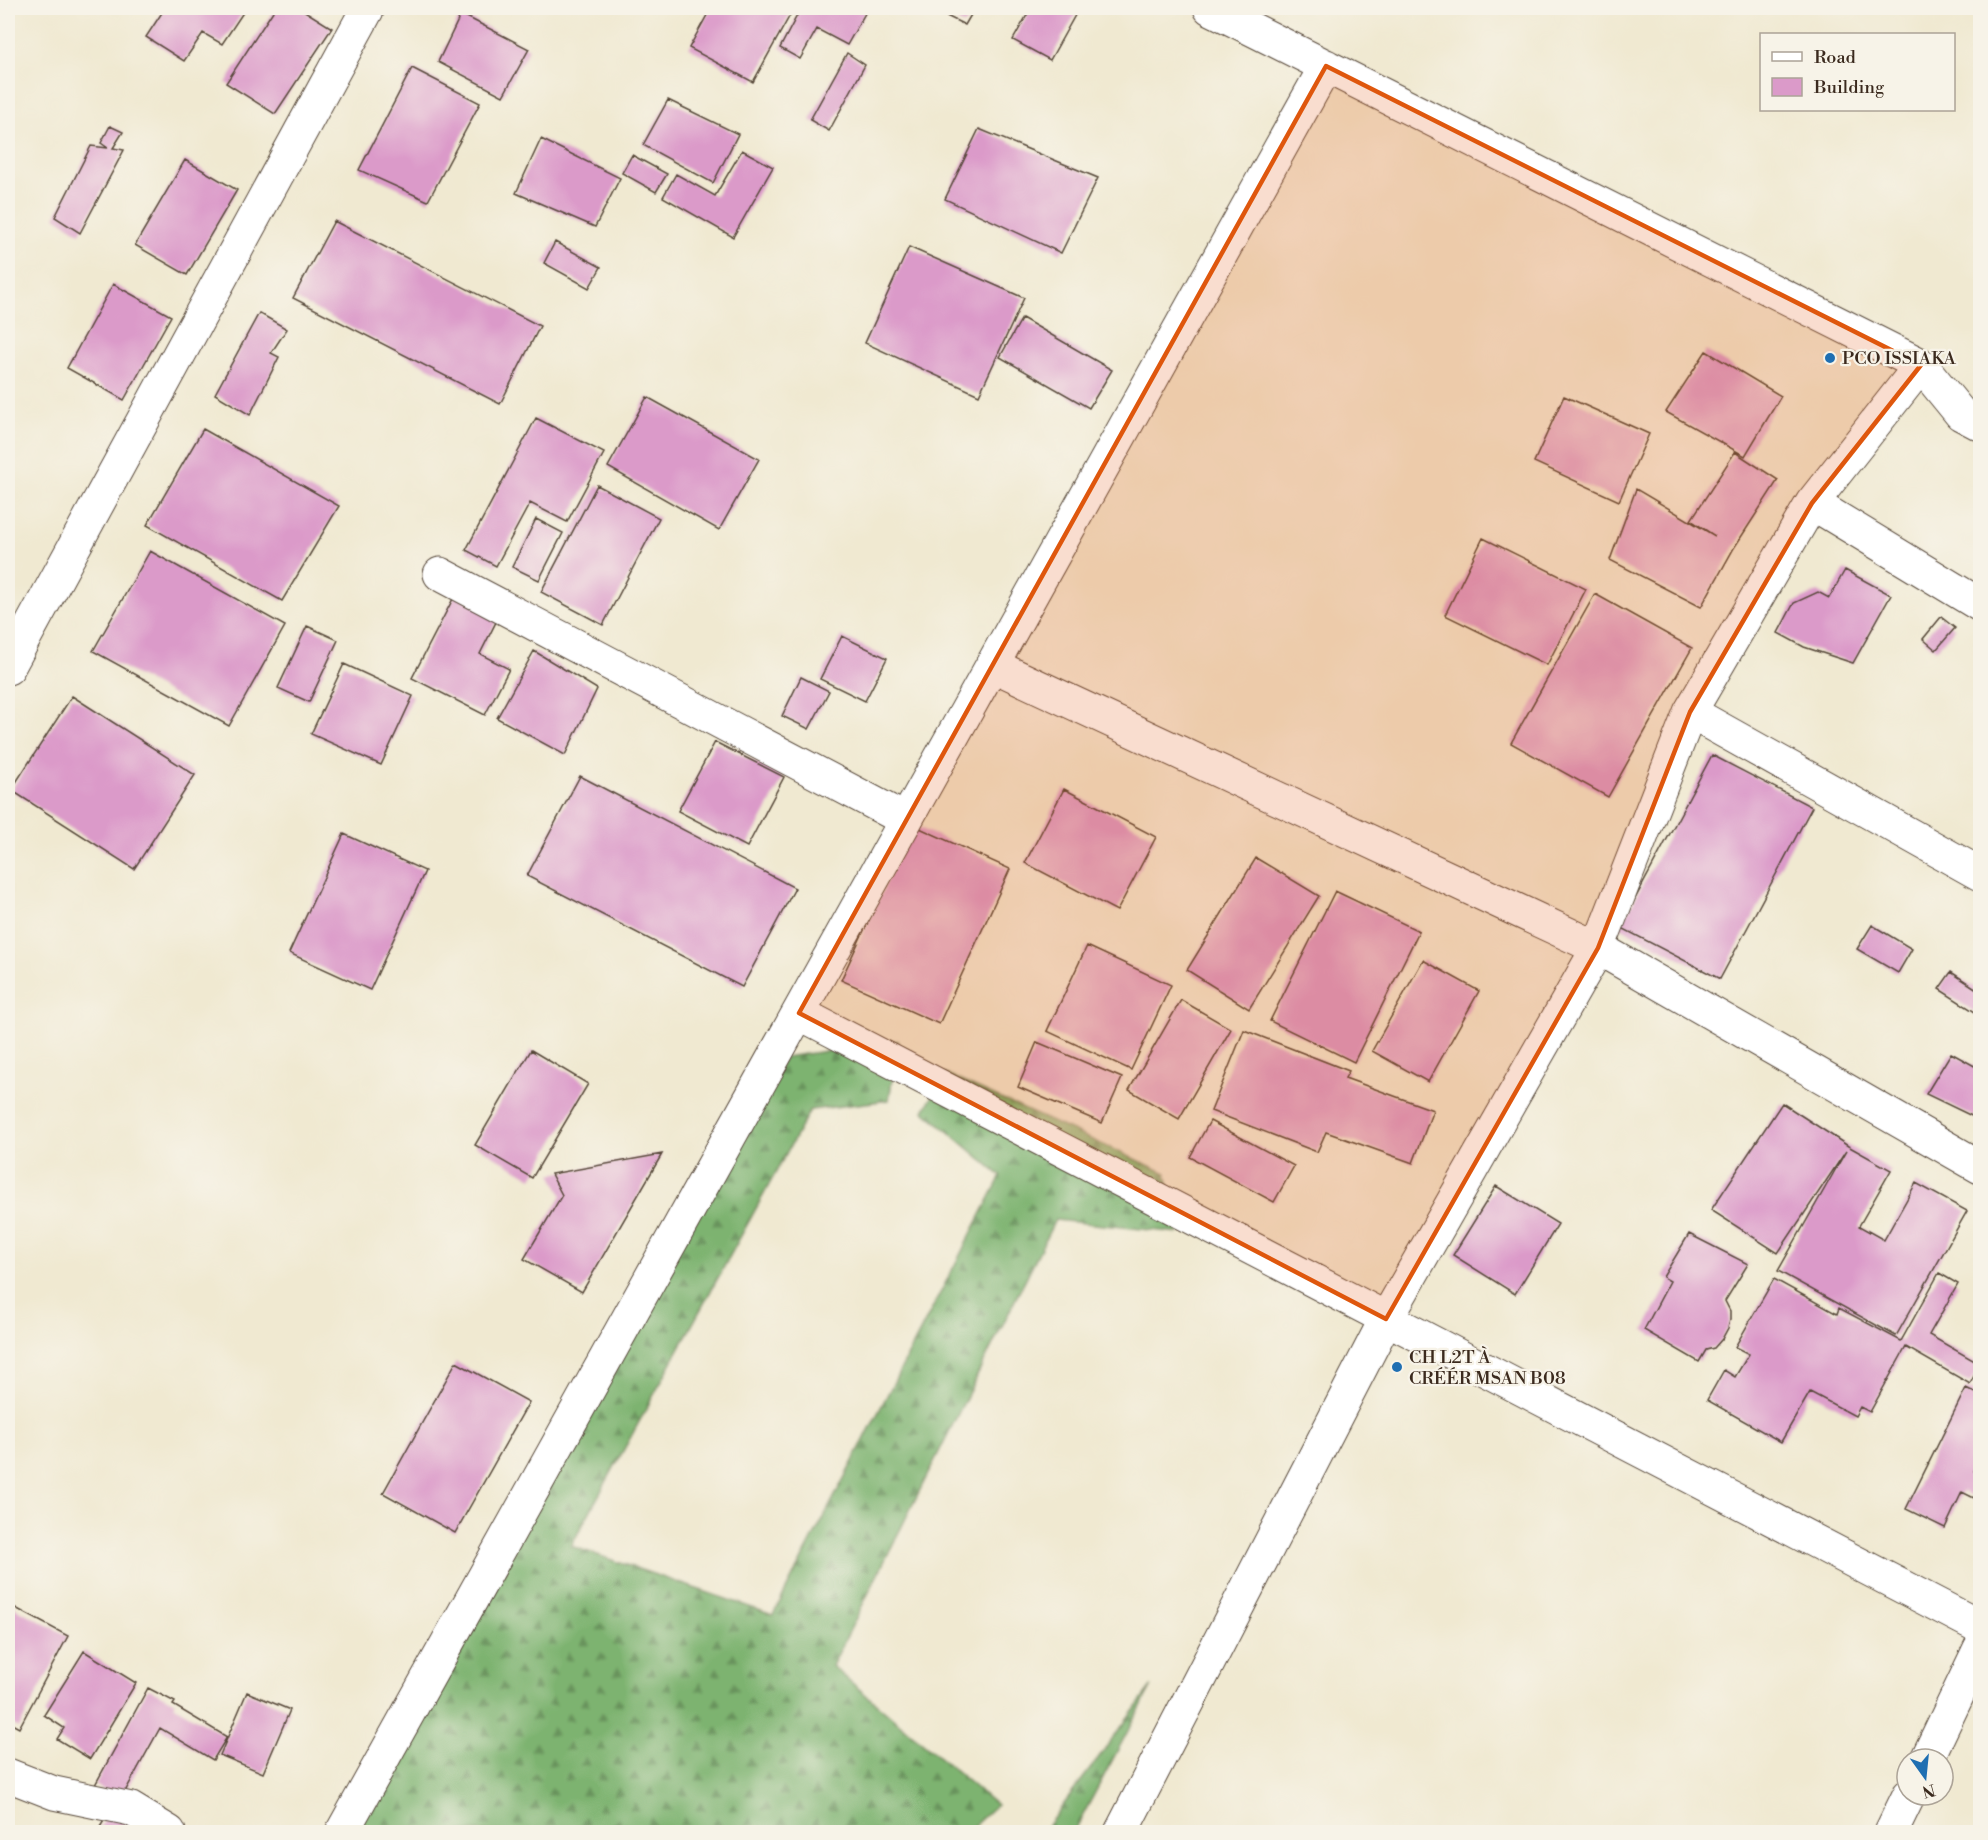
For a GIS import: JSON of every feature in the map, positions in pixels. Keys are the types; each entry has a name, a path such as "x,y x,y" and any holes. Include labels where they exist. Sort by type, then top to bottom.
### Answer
{"street":[{"path":"8,668 368,8"},
{"path":"1210,8 1921,365 1961,414 1980,424"},
{"path":"342,1833 1326,66"},
{"path":"1121,1833 1386,1319 1598,948 1690,711 1812,503 1921,365"},
{"path":"1812,503 1980,605"},
{"path":"440,574 906,820"},
{"path":"993,665 1598,948 1980,1167"},
{"path":"1690,711 1980,874"},
{"path":"799,1014 1980,1627"},
{"path":"1933,1747 1980,1648"},
{"path":"8,1775 54,1793 131,1809 169,1833"},
{"path":"1891,1833 1903,1807"}],"highlighted area":[{"path":"1326,66 1921,365 1812,503 1690,712 1598,948 1386,1319 799,1013"}],"green space":[{"path":"898,1041 889,1100 810,1110 571,1546 773,1615 1001,1176 924,1111 945,1074 1166,1173 1179,1233 1055,1220 832,1666 996,1805 967,1832 331,1832 785,1057"},
{"path":"1152,1686 1074,1832 1043,1832"}],"building":[{"path":"165,8 246,8 222,44 203,33 184,61 146,37"},
{"path":"275,8 300,8 332,28 275,114 226,83"},
{"path":"711,8 794,8 753,82 689,48"},
{"path":"801,8 868,8 847,45 817,29 800,59 780,48"},
{"path":"930,8 975,8 965,25"},
{"path":"1031,8 1079,8 1050,60 1013,40"},
{"path":"461,14 529,49 503,96 438,62"},
{"path":"847,53 865,65 829,131 810,120"},
{"path":"412,68 480,103 428,201 359,170"},
{"path":"668,100 738,134 713,183 643,145"},
{"path":"110,126 123,132 113,148 124,150 80,233 55,217 91,146 108,148 101,143"},
{"path":"979,129 1098,178 1061,253 945,199"},
{"path":"541,139 620,178 595,227 516,193"},
{"path":"742,150 773,167 733,237 663,197 676,174 715,196"},
{"path":"632,155 667,174 656,192 622,173"},
{"path":"185,160 237,190 187,275 135,245"},
{"path":"334,221 540,326 500,404 293,298"},
{"path":"555,242 601,267 589,288 544,263"},
{"path":"909,247 1024,298 979,395 865,343"},
{"path":"113,284 171,316 124,400 67,368"},
{"path":"259,313 287,329 271,353 279,357 250,415 215,394"},
{"path":"1022,318 1112,370 1089,408 1000,357"},
{"path":"1706,351 1781,396 1745,456 1666,412"},
{"path":"1564,396 1649,434 1619,501 1534,462"},
{"path":"647,397 759,459 719,530 608,467"},
{"path":"536,418 604,453 567,522 530,503 496,566 466,550"},
{"path":"203,429 339,506 282,601 147,525"},
{"path":"1735,452 1778,480 1734,548 1701,607 1610,560 1636,489 1715,536 1691,520"},
{"path":"597,485 659,518 603,625 541,592"},
{"path":"536,519 563,533 539,580 512,567"},
{"path":"1483,538 1586,589 1547,665 1445,615"},
{"path":"150,551 285,626 229,726 93,651"},
{"path":"1845,570 1891,595 1853,663 1804,647 1778,633 1794,603 1818,592 1829,598"},
{"path":"1595,594 1692,648 1608,797 1511,743"},
{"path":"455,595 499,616 480,654 509,669 485,715 412,678"},
{"path":"1941,617 1955,628 1936,650 1923,639"},
{"path":"307,626 338,640 309,702 278,688"},
{"path":"842,636 887,658 865,701 820,679"},
{"path":"534,651 597,689 565,755 497,718"},
{"path":"344,664 413,696 381,765 311,734"},
{"path":"801,677 829,691 809,729 782,716"},
{"path":"72,696 195,775 134,869 11,790"},
{"path":"715,742 784,777 747,847 678,811"},
{"path":"1712,755 1812,807 1720,979 1620,927"},
{"path":"580,776 795,888 742,987 527,876"},
{"path":"1064,789 1156,837 1117,911 1025,863"},
{"path":"913,825 1010,869 939,1024 841,980"},
{"path":"344,834 425,871 370,990 289,953"},
{"path":"1256,858 1319,896 1249,1009 1187,970"},
{"path":"1335,891 1419,931 1354,1062 1270,1021"},
{"path":"1872,925 1912,949 1898,973 1857,949"},
{"path":"1087,946 1171,985 1131,1070 1047,1031"},
{"path":"1423,960 1479,991 1428,1082 1372,1051"},
{"path":"1951,972 1980,991 1978,1014 1939,989"},
{"path":"1181,1000 1231,1029 1179,1119 1129,1090"},
{"path":"1244,1030 1349,1071 1345,1078 1433,1110 1413,1163 1326,1132 1317,1152 1211,1111"},
{"path":"1037,1042 1122,1078 1102,1123 1018,1087"},
{"path":"531,1050 588,1084 532,1178 475,1145"},
{"path":"1951,1053 1980,1069 1980,1120 1926,1094"},
{"path":"1782,1103 1848,1146 1891,1170 1859,1226 1884,1240 1916,1183 1967,1211 1896,1336 1778,1271 1846,1151 1778,1253 1711,1210"},
{"path":"1210,1121 1294,1166 1274,1202 1190,1157"},
{"path":"662,1154 582,1292 524,1259 562,1195 551,1174"},
{"path":"1496,1186 1558,1224 1515,1294 1453,1255"},
{"path":"1689,1234 1748,1264 1725,1301 1730,1311 1728,1328 1722,1339 1714,1348 1706,1350 1699,1362 1644,1330 1670,1281 1663,1277"},
{"path":"1939,1273 1958,1284 1929,1335 1980,1364 1970,1384 1906,1347 1870,1412 1860,1407 1855,1416 1810,1392 1781,1442 1707,1400 1724,1370 1735,1377 1749,1354 1735,1347 1774,1279 1837,1314 1839,1308 1901,1341"},
{"path":"456,1362 529,1402 455,1533 383,1493"},
{"path":"1966,1388 1980,1395 1980,1457 1974,1471 1980,1475 1980,1501 1962,1492 1945,1528 1906,1509"},
{"path":"8,1604 68,1636 19,1728 8,1722"},
{"path":"84,1651 136,1683 90,1759 57,1739 64,1728 44,1715"},
{"path":"148,1688 175,1702 173,1705 227,1737 213,1760 160,1728 121,1799 95,1785"},
{"path":"247,1692 290,1710 263,1773 220,1755"},
{"path":"108,1814 133,1828 130,1832 97,1832"}],"place":[{"name":"PCO ISSIAKA","path":"1830,358"},
{"name":"CH L2T À CRÉÉR MSAN B08","path":"1397,1367"}]}
